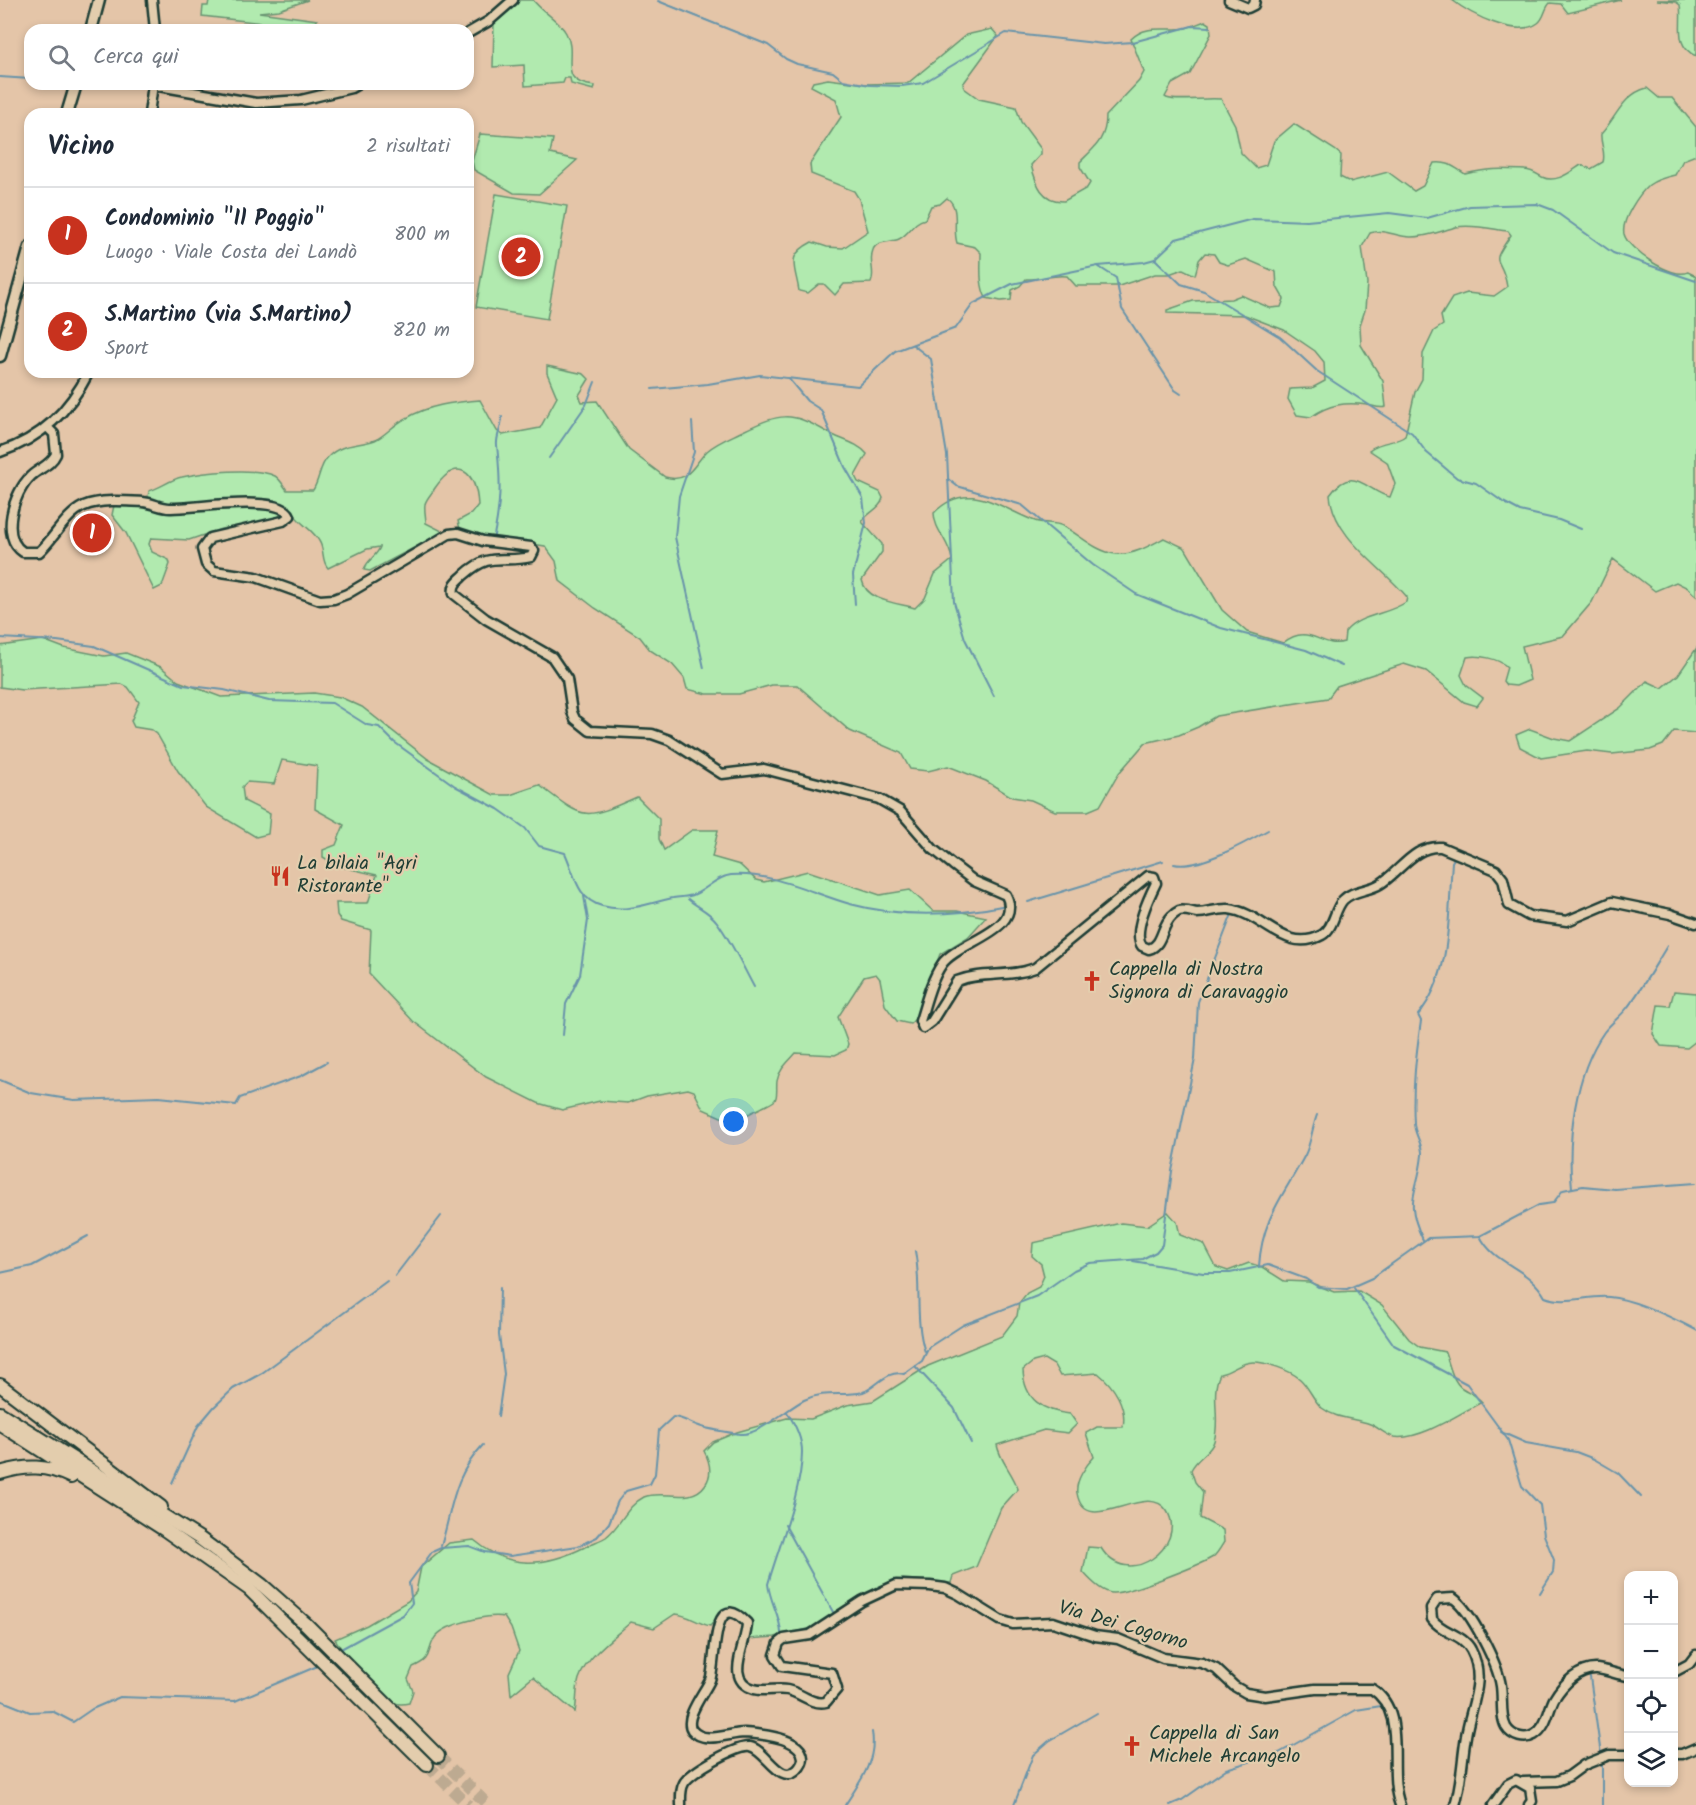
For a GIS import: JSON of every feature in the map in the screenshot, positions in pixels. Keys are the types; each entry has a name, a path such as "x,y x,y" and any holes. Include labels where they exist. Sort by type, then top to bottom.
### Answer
{"highway":[{"path":"0,1385 171,1523"},
{"path":"0,1413 190,1536 298,1635 427,1765"},
{"path":"0,1424 131,1508"},
{"path":"0,1473 32,1466 49,1468 131,1508 171,1523"},
{"path":"213,1555 262,1585 306,1624 438,1756"}],"main road":[{"path":"93,24 99,0"},
{"path":"69,108 74,90"},
{"path":"0,356 24,269"}],"street":[{"path":"152,0 154,24"},
{"path":"474,30 489,21 513,0"},
{"path":"1229,0 1248,8 1254,5 1255,0"},
{"path":"150,108 152,90"},
{"path":"182,90 256,103 301,100 343,90"},
{"path":"2,452 48,428 77,395 86,378"},
{"path":"48,428 54,434 56,454 47,466 30,477 19,494 11,516 9,532 12,542 23,552 39,552 82,507 96,503 145,502 162,508 259,504 284,509 289,512 289,519 210,538 202,549 206,564 214,571 256,577 320,600 334,599 347,594 448,534 458,533 483,541 531,547 534,553 531,557 491,558 478,563 456,583 453,594 486,620 552,657 567,679 572,712 581,726 598,734 652,734 669,740 722,774 764,769 879,799 900,811 933,849 974,881 1006,895 1010,912 1006,920 950,955 942,964 920,1021 923,1028 932,1021 957,981 976,975 1026,972 1035,968 1148,876 1154,877 1156,883 1146,903 1138,937 1142,946 1149,948 1158,944 1166,922 1173,915 1184,910 1200,913 1228,909 1243,913 1283,937 1311,939 1328,929 1342,901 1348,896 1369,891 1382,884 1416,853 1432,846 1441,847 1497,870 1503,879 1506,899 1514,910 1542,919 1567,921 1612,902 1670,914 1696,923"},
{"name":"Via Dei Cogorno","path":"681,1805 681,1790 685,1780 734,1749 751,1747 759,1750 778,1772 794,1772 802,1764 803,1758 798,1747 787,1741 741,1733 712,1737 701,1736 693,1731 689,1724 710,1681 714,1666 715,1633 718,1622 724,1615 732,1613 740,1616 747,1623 747,1635 737,1665 739,1676 744,1684 755,1690 787,1690 817,1704 826,1702 837,1689 832,1673 782,1666 775,1655 779,1643 784,1639 810,1635 862,1601 897,1585 945,1588 1007,1622 1053,1622 1095,1636 1118,1639 1162,1658 1202,1663 1216,1669 1234,1686 1246,1693 1265,1696 1315,1689 1372,1689 1388,1704 1394,1729 1395,1783 1400,1805"},
{"path":"1455,1805 1463,1770 1465,1737 1471,1712 1477,1699 1478,1683 1472,1651 1462,1639 1432,1619 1431,1608 1437,1599 1453,1598 1470,1618 1497,1670 1504,1721 1510,1732 1522,1738 1529,1737 1540,1730 1551,1713 1554,1700 1571,1678 1584,1669 1598,1669 1624,1675"},
{"path":"1678,1670 1689,1665 1696,1655"},
{"path":"1678,1754 1696,1748"},
{"path":"1493,1805 1508,1784 1516,1780 1523,1782 1557,1781 1569,1776 1584,1764 1609,1755 1624,1755"},
{"path":"1523,1782 1530,1788 1532,1801 1529,1805"}],"green space":[{"path":"209,0 308,0 279,10 259,12 317,20 317,24 272,24 202,16 203,6 208,6"},
{"path":"520,0 533,0 563,28 569,42 571,74 583,84 595,86 594,90 571,84 570,78 565,78 563,83 525,86 524,65 493,67 494,23"},
{"path":"1452,0 1621,0 1568,13 1561,4 1550,3 1538,23 1518,28 1482,18"},
{"path":"1657,0 1696,0 1696,56 1689,52 1682,40 1680,5 1676,2"},
{"path":"1205,21 1210,24 1211,34 1190,74 1172,84 1165,97 1174,100 1221,99 1235,125 1241,153 1256,168 1266,165 1274,141 1294,124 1341,155 1340,177 1350,182 1388,172 1414,191 1423,186 1434,163 1451,165 1465,174 1495,169 1525,170 1547,179 1558,178 1581,165 1591,169 1603,162 1601,134 1632,95 1647,88 1659,98 1672,98 1696,127 1696,155 1683,160 1675,175 1655,181 1645,189 1628,215 1624,234 1634,248 1662,268 1672,272 1688,272 1696,276 1696,596 1688,588 1676,582 1655,591 1613,559 1592,602 1563,636 1522,646 1530,680 1516,686 1506,685 1503,681 1507,667 1499,661 1477,656 1467,657 1461,675 1466,685 1483,698 1477,706 1464,702 1426,671 1404,664 1337,686 1328,698 1216,716 1179,735 1145,743 1119,773 1100,806 1088,811 1055,811 1031,800 1012,797 986,781 948,766 928,771 910,769 901,753 850,731 797,685 772,685 739,694 707,694 687,689 684,678 672,664 650,650 640,637 595,608 560,581 556,561 545,546 492,538 460,529 458,521 471,514 478,505 474,484 470,476 464,472 458,470 451,472 443,478 426,502 426,523 444,532 370,571 364,570 365,567 380,547 367,549 328,568 324,562 321,544 316,536 291,509 274,500 174,505 160,503 148,497 149,491 178,478 229,471 266,473 277,477 287,490 313,490 323,464 333,452 375,440 414,414 451,403 480,400 497,431 503,435 540,428 557,397 547,373 547,366 584,374 589,379 579,395 582,402 597,401 629,450 665,477 685,476 715,445 776,418 804,420 863,450 867,454 855,476 858,482 880,492 883,498 862,522 882,544 882,552 862,580 869,593 883,600 915,608 925,598 935,574 952,560 934,513 946,503 959,498 971,497 984,499 1035,521 1063,526 1095,547 1109,553 1135,552 1164,538 1185,548 1222,610 1247,632 1283,643 1292,637 1301,635 1328,642 1344,642 1345,632 1351,626 1399,606 1406,602 1407,597 1361,551 1340,525 1333,511 1330,495 1338,485 1353,480 1390,497 1395,484 1387,462 1369,450 1405,436 1415,392 1422,379 1423,354 1434,331 1443,325 1441,316 1452,298 1467,293 1494,296 1507,287 1498,257 1511,235 1508,231 1469,226 1417,237 1380,232 1370,233 1362,247 1367,283 1365,310 1360,325 1361,345 1383,381 1386,407 1344,404 1324,409 1311,417 1297,415 1288,399 1290,389 1312,388 1325,381 1324,362 1315,351 1284,330 1245,315 1167,313 1167,310 1193,301 1231,299 1241,295 1270,308 1281,307 1284,299 1277,287 1276,272 1246,259 1228,265 1219,262 1214,254 1205,253 1199,260 1195,275 1183,269 1169,274 1155,274 1119,286 1076,286 1067,276 1026,279 1012,290 1011,300 986,298 981,282 981,253 975,247 957,243 954,207 947,198 940,204 931,206 925,219 917,223 903,237 880,243 875,247 871,263 873,275 871,283 844,284 835,295 824,284 819,284 808,293 799,291 794,268 798,252 812,242 827,247 843,248 868,231 859,199 854,191 811,174 810,164 841,117 836,99 811,86 813,82 828,79 866,84 908,83 966,35 992,29 998,36 963,84 964,88 979,99 1016,107 1021,122 1041,149 1041,154 1031,165 1038,185 1045,195 1056,201 1064,201 1087,188 1090,183 1080,167 1080,162 1102,137 1106,116 1139,81 1144,72 1131,39 1144,31 1186,28"},
{"path":"480,134 553,139 550,154 577,160 539,194 514,193 474,170 474,154"},
{"path":"496,194 567,206 547,319 476,307"},
{"path":"114,505 131,505 173,513 208,507 252,507 279,512 280,515 275,520 221,529 189,540 151,538 149,544 152,552 169,560 170,564 162,586 154,590 126,533 112,515"},
{"path":"43,640 64,648 104,656 126,653 161,667 178,681 221,697 314,693 340,697 362,707 428,759 494,795 510,795 539,785 566,805 585,813 605,810 637,797 659,819 659,839 664,850 692,830 718,830 712,857 740,865 756,880 764,882 808,871 880,895 910,890 933,911 957,911 986,917 968,937 940,954 915,1019 910,1024 897,1021 885,1005 880,979 876,974 864,977 838,1017 848,1044 846,1050 835,1055 796,1053 780,1073 775,1100 741,1119 721,1117 703,1109 694,1091 688,1089 647,1096 628,1103 600,1101 562,1110 538,1103 486,1077 413,1021 369,974 371,930 341,921 337,915 336,903 368,903 377,875 338,866 323,857 323,850 336,845 344,825 315,809 317,766 282,760 274,784 247,782 242,787 244,801 270,814 268,834 256,837 206,807 178,771 157,734 152,730 134,727 131,721 139,702 128,687 122,684 22,690 0,687 0,646"},
{"path":"1696,649 1696,733 1674,731 1663,745 1650,750 1612,754 1587,751 1541,758 1520,747 1516,735 1530,729 1570,741 1620,708 1647,681 1662,688 1678,675"},
{"path":"1674,991 1696,993 1696,1041 1687,1048 1661,1046 1653,1034 1658,1005 1670,1006"},
{"path":"1168,1212 1177,1222 1180,1235 1204,1244 1216,1267 1228,1271 1249,1263 1262,1267 1284,1281 1309,1282 1334,1292 1359,1291 1382,1305 1409,1339 1420,1347 1445,1352 1453,1376 1459,1385 1482,1402 1427,1431 1416,1435 1394,1437 1370,1424 1327,1412 1300,1379 1278,1367 1248,1362 1220,1374 1216,1390 1214,1441 1210,1449 1191,1470 1195,1482 1203,1492 1200,1518 1223,1530 1224,1542 1214,1556 1205,1561 1147,1584 1112,1593 1100,1588 1083,1572 1088,1547 1101,1548 1112,1560 1126,1566 1139,1565 1152,1559 1162,1549 1169,1537 1171,1524 1167,1511 1158,1503 1146,1501 1092,1512 1082,1506 1077,1493 1079,1478 1094,1457 1086,1433 1097,1427 1123,1427 1121,1404 1114,1390 1098,1373 1060,1376 1054,1365 1044,1359 1033,1362 1023,1370 1027,1389 1031,1396 1044,1407 1070,1414 1077,1424 1068,1433 1044,1430 997,1445 1018,1489 1001,1508 976,1567 953,1576 951,1583 903,1579 880,1588 812,1628 775,1637 749,1639 752,1621 747,1615 736,1611 725,1613 710,1626 675,1614 654,1628 631,1622 601,1648 583,1671 578,1683 575,1712 533,1677 511,1695 509,1673 519,1651 511,1628 504,1617 466,1621 439,1634 434,1639 424,1661 413,1667 408,1679 413,1691 409,1703 404,1704 395,1703 379,1692 354,1665 335,1639 367,1625 408,1601 416,1592 421,1567 449,1543 474,1540 500,1557 514,1561 542,1561 570,1554 606,1537 644,1497 685,1495 699,1491 708,1481 710,1472 704,1451 713,1442 737,1432 787,1418 811,1419 847,1405 873,1401 928,1366 1002,1336 1017,1316 1019,1303 1027,1293 1039,1287 1044,1276 1041,1264 1032,1256 1033,1243 1121,1223 1147,1226"}],"waterway":[{"path":"658,1 768,45 786,59 797,64 833,72 843,80 870,85 902,86 923,83 1006,33 1104,44 1133,42 1192,26 1210,27"},
{"path":"0,77 24,79"},
{"path":"652,389 708,384 760,375 858,386 895,351 956,328 973,304 1012,284 1098,266 1144,262 1155,259 1176,239 1253,219 1307,221 1389,213 1427,218 1470,206 1537,204 1553,210 1613,253 1696,281"},
{"path":"1155,259 1181,284 1204,291 1280,337 1317,371 1412,433 1426,452 1457,478 1476,483 1520,511 1559,520 1581,529"},
{"path":"1099,267 1116,278 1122,309 1175,390 1181,394"},
{"path":"913,345 931,359 947,455 954,602 965,639 994,696"},
{"path":"788,378 807,401 821,410 845,467 863,498 866,523 853,575 855,604"},
{"path":"549,458 586,405 595,382"},
{"path":"493,540 500,493 497,442 502,417"},
{"path":"692,422 694,452 679,496 675,537 704,668"},
{"path":"948,479 957,486 1022,505 1093,565 1136,594 1221,628 1306,650 1342,666"},
{"path":"0,638 57,641 94,646 183,685 224,690 269,701 332,703 367,725 379,727 394,742 455,786 498,809 525,828 539,846 565,853 582,892 593,903 602,906 629,908 689,896 731,875 777,880 850,904 889,912 948,913 1007,905"},
{"path":"1174,864 1184,865 1209,859 1268,830"},
{"path":"1423,1240 1417,1226 1413,1205 1422,1155 1414,1127 1415,1072 1421,1021 1418,1015 1438,981 1443,962 1449,922 1452,862 1456,855"},
{"path":"1028,902 1163,861"},
{"path":"563,1035 566,1004 580,975 588,920 584,896"},
{"path":"688,899 717,922 733,946 754,987"},
{"path":"339,1650 403,1615 412,1603 409,1583 432,1552 441,1548 469,1546 485,1552 510,1556 578,1546 597,1537 609,1523 618,1501 626,1491 650,1484 655,1474 659,1430 673,1417 695,1425 740,1434 755,1431 804,1400 827,1394 863,1392 887,1376 904,1374 922,1361 929,1347 963,1325 1037,1296 1074,1270 1090,1263 1142,1259 1156,1252 1162,1245 1172,1171 1195,1059 1198,1002 1232,914"},
{"path":"1572,1188 1572,1128 1586,1067 1604,1032 1643,986 1667,946"},
{"path":"0,1080 31,1093 74,1100 159,1097 236,1105 240,1098 301,1076 327,1062"},
{"path":"1259,1266 1264,1234 1269,1220 1305,1155 1317,1115"},
{"path":"1133,1261 1203,1273 1230,1273 1268,1265 1306,1279 1318,1287 1347,1289 1372,1278 1428,1238 1480,1236 1539,1205 1553,1203 1563,1190 1583,1186 1615,1189 1696,1183"},
{"path":"395,1276 441,1216"},
{"path":"0,1273 32,1266 88,1236"},
{"path":"1480,1236 1494,1254 1530,1279 1545,1297 1561,1300 1619,1298 1654,1310 1696,1330"},
{"path":"915,1251 920,1327 925,1352"},
{"path":"172,1483 198,1426 233,1389 262,1373 387,1281"},
{"path":"498,1416 504,1374 499,1335 500,1288"},
{"path":"1354,1288 1394,1345 1467,1384 1508,1440 1522,1486 1540,1505 1544,1535 1554,1560 1553,1572 1540,1593"},
{"path":"915,1366 954,1408 971,1443"},
{"path":"781,1633 768,1584 794,1500 802,1452 798,1431 787,1412"},
{"path":"1501,1432 1526,1443 1576,1452 1594,1459 1618,1473 1641,1497"},
{"path":"441,1546 459,1481 483,1445"},
{"path":"785,1525 833,1612"},
{"path":"0,1700 30,1712 52,1711 73,1722 92,1709 120,1697 235,1701 320,1665"},
{"path":"1590,1677 1601,1755"},
{"path":"1170,1805 1182,1800 1226,1769 1279,1753 1356,1710 1381,1706"},
{"path":"1014,1805 1033,1755 1049,1741 1097,1713"},
{"path":"845,1805 870,1761 872,1732"},
{"path":"1602,1760 1602,1805"}],"tunnel":[{"path":"438,1756 488,1805"},
{"path":"427,1765 468,1805"}],"place":[{"name":"S.Martino (via S.Martino)","path":"521,257"},
{"name":"Condominio \"Il Poggio\"","path":"92,533"},
{"name":"La bilaia \"Agri Ristorante\"","path":"280,876"},
{"name":"Cappella di Nostra Signora di Caravaggio","path":"1092,981"},
{"name":"Cappella di San Michele Arcangelo","path":"1132,1746"}]}
